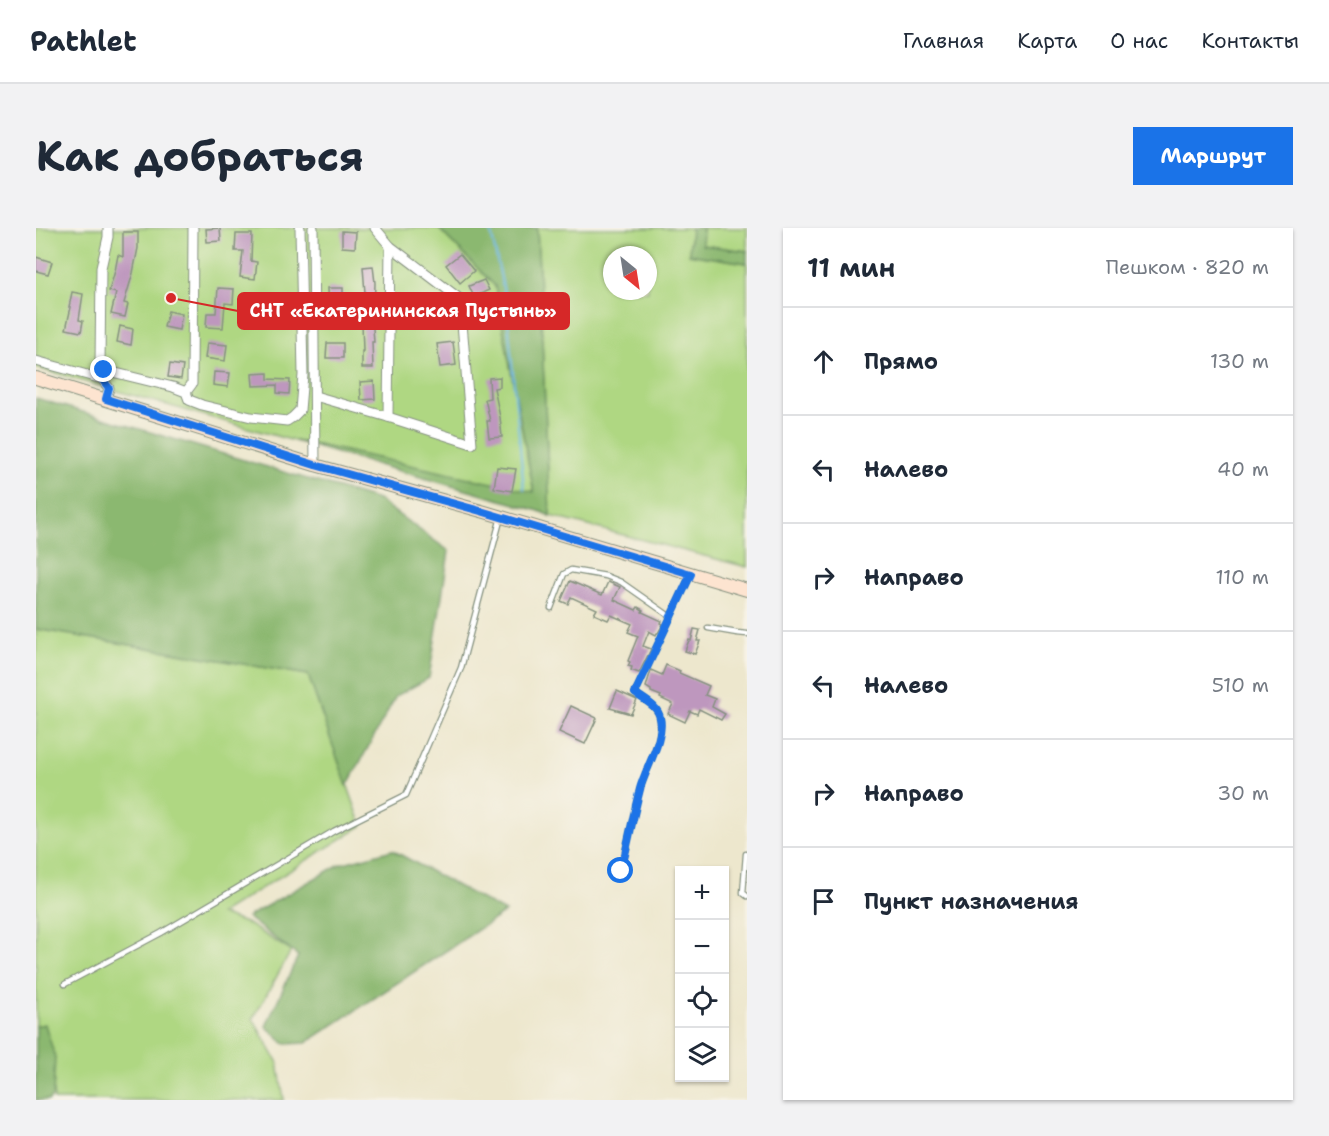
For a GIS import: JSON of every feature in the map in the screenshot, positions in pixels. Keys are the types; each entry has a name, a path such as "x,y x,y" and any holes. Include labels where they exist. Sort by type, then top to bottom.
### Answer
{"main road":[{"path":"36,378 315,465 747,590"}],"street":[{"path":"106,399 109,388 100,364 102,268 108,228"},
{"path":"186,392 192,384 193,228"},
{"path":"36,361 173,387 186,392 189,400 202,405 251,417 287,421 300,410 303,363 300,228"},
{"path":"313,228 315,465"},
{"path":"315,396 472,444 460,299 390,246 375,228"},
{"path":"388,417 390,246"}],"lane":[{"path":"65,984 161,933 334,831 406,795 461,668 501,517"},
{"path":"551,608 564,574 570,570 606,576 621,582 671,617"},
{"path":"621,871 641,787 656,748 661,726 657,709 635,693 691,574"},
{"path":"708,628 747,634"},
{"path":"746,854 743,894 747,896"}],"green space":[{"path":"36,228 438,228 495,286 534,493 294,441 36,368"},
{"path":"438,228 537,228 550,516 294,441 534,492 495,286"},
{"path":"537,228 691,228 689,254 747,263 747,567 550,516"},
{"path":"691,228 703,228 702,245 747,251 747,263 689,254"},
{"path":"703,228 747,228 747,251 702,245"},
{"path":"36,398 378,500 449,551 429,678 396,696 347,786 308,675 36,629"},
{"path":"36,629 308,675 362,826 220,914 248,924 291,951 253,1019 278,1063 284,1100 54,1100 45,1025 36,1026"},
{"path":"392,850 505,912 306,1043 285,1044 266,1026 298,956 247,917 340,864"},
{"path":"45,1024 55,1057 53,1096 49,1100 36,1100 36,1026"}],"building":[{"path":"220,228 221,241 207,242 206,229"},
{"path":"342,231 356,232 355,248 342,247"},
{"path":"123,232 138,232 138,248 124,303 128,304 125,317 111,314 116,293 109,291 118,255 123,257"},
{"path":"236,234 252,234 251,261 257,262 255,279 240,277 243,251 235,251"},
{"path":"460,254 474,271 460,283 446,265"},
{"path":"36,257 52,262 48,274 36,271"},
{"path":"373,266 375,283 374,314 372,314 373,368 362,368 365,293 363,267"},
{"path":"484,280 489,290 474,297 469,286"},
{"path":"218,288 234,289 233,304 225,303 223,328 206,327 207,313 216,313"},
{"path":"328,288 343,288 343,328 327,328"},
{"path":"72,292 83,294 79,320 83,321 81,332 66,329"},
{"path":"168,311 182,314 179,330 164,327"},
{"path":"120,326 133,329 131,345 117,342"},
{"path":"453,342 456,365 440,367 437,344"},
{"path":"207,343 227,345 225,361 205,358"},
{"path":"327,343 343,343 343,358 326,358"},
{"path":"170,364 183,366 181,379 168,377"},
{"path":"214,372 230,373 228,387 213,385"},
{"path":"268,373 268,379 290,380 289,394 277,393 277,385 253,386 252,374"},
{"path":"500,377 500,387 494,388 502,437 489,438 487,421 490,421 485,399 490,398 489,378"},
{"path":"374,381 375,399 361,400 360,382"},
{"path":"497,467 516,469 512,491 494,488"},
{"path":"570,581 602,595 608,582 620,587 614,600 636,610 638,607 643,610 642,612 662,621 663,624 656,635 649,631 643,646 651,649 639,673 628,666 638,636 628,632 632,624 611,615 608,620 594,614 597,609 571,597 568,604 561,601"},
{"path":"694,629 700,630 697,641 700,641 695,654 685,651"},
{"path":"666,665 709,686 705,695 715,699 712,707 725,714 721,720 699,709 697,714 690,711 685,722 668,714 673,704 660,698 661,696 646,687 651,670 662,675"},
{"path":"617,691 637,700 631,714 610,708"},
{"path":"571,706 597,718 585,744 559,732"}],"waterway":[{"path":"490,228 506,301 524,489"}],"place":[{"name":"СНТ «Екатерининская Пустынь»","path":"171,298"}],"route":[{"path":"104,370 102,379 109,388 106,399 315,465 484,512 691,574 635,693 657,709 661,726 656,748 641,787 621,871"}]}
